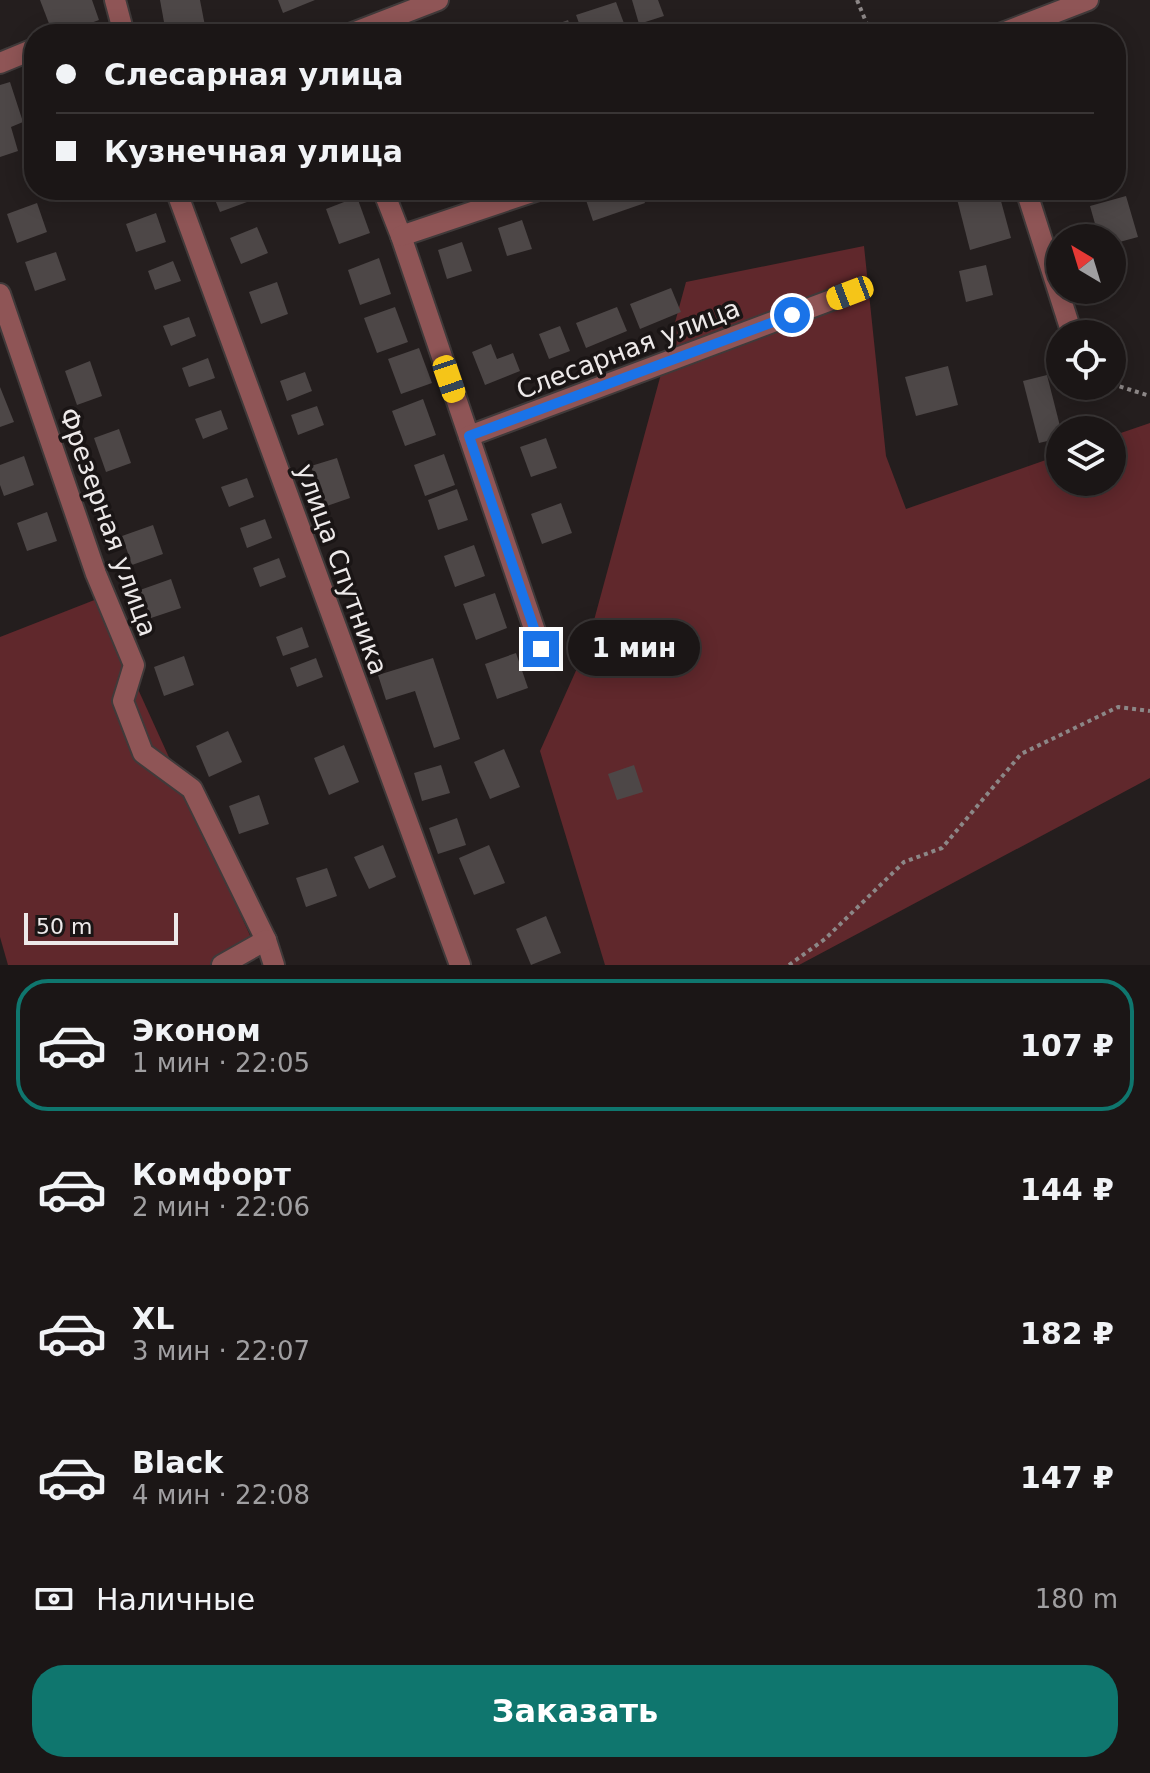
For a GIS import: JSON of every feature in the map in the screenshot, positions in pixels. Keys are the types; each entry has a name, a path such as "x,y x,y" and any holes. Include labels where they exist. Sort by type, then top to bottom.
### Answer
{"street":[{"path":"115,0 121,24"},
{"path":"376,24 438,0"},
{"path":"1026,24 1088,0"},
{"path":"0,63 24,53"},
{"name":"улица Спутника","path":"180,200 460,965"},
{"path":"387,200 541,649"},
{"path":"401,236 508,200"},
{"path":"1029,200 1068,320"},
{"name":"Слесарная улица","path":"469,436 850,293"},
{"name":"Фрезерная улица","path":"0,294 96,574 134,665 123,701 143,753 192,789 266,940 274,965"},
{"path":"222,965 266,940"}],"path":[{"path":"857,0 867,24"},
{"path":"1126,388 1150,396"},
{"path":"789,965 825,939 904,862 942,848 1021,754 1118,707 1150,711"}],"shaded area":[{"path":"864,246 886,456 906,509 1046,460 1046,496 1126,496 1126,431 1150,423 1150,778 799,965 605,965 540,751 587,646 686,282"},
{"path":"97,599 258,953 227,965 8,965 0,937 0,637"}],"building":[{"path":"40,0 92,0 99,20 88,24 49,24"},
{"path":"160,0 200,0 205,24 164,24"},
{"path":"278,0 315,0 283,13"},
{"path":"632,0 658,0 664,16 639,24"},
{"path":"616,2 624,24 579,24 576,15"},
{"path":"10,82 23,122 11,127 18,151 0,157 0,85"},
{"path":"1126,196 1138,237 1126,240 1126,224 1095,224 1090,206 1126,200"},
{"path":"215,200 246,200 247,202 220,212"},
{"path":"358,200 370,233 339,244 326,209"},
{"path":"586,200 644,200 645,203 593,221"},
{"path":"957,200 1001,200 1011,238 970,250"},
{"path":"37,203 47,232 17,243 7,214"},
{"path":"156,213 166,242 136,252 126,224"},
{"path":"522,220 532,249 507,256 498,228"},
{"path":"257,227 268,253 241,264 230,238"},
{"path":"462,242 472,271 447,279 438,250"},
{"path":"56,252 66,280 35,291 25,262"},
{"path":"379,258 391,294 360,305 348,270"},
{"path":"173,261 181,281 155,290 148,271"},
{"path":"986,265 993,295 966,302 959,271"},
{"path":"277,282 288,314 261,324 249,292"},
{"path":"671,288 681,312 640,329 630,304"},
{"path":"395,307 408,342 377,353 364,318"},
{"path":"617,307 627,331 586,348 576,323"},
{"path":"189,317 196,336 171,346 163,326"},
{"path":"560,326 570,351 549,359 539,334"},
{"path":"491,344 497,359 513,353 520,371 485,385 472,352"},
{"path":"419,348 432,383 401,394 388,359"},
{"path":"208,358 215,378 189,387 182,368"},
{"path":"90,361 102,396 77,405 65,371"},
{"path":"948,366 958,405 916,416 905,377"},
{"path":"305,372 312,391 287,401 280,381"},
{"path":"1046,375 1046,400 1053,400 1057,416 1046,416 1046,441 1039,443 1023,381"},
{"path":"0,387 14,422 0,427"},
{"path":"423,399 436,435 405,446 392,411"},
{"path":"317,406 324,425 298,435 291,415"},
{"path":"221,410 228,429 203,439 195,419"},
{"path":"119,429 131,463 106,472 94,438"},
{"path":"546,438 557,468 531,477 520,447"},
{"path":"444,454 455,485 425,496 414,465"},
{"path":"24,456 34,485 4,496 0,485 0,465"},
{"path":"337,458 350,498 324,507 311,466"},
{"path":"247,478 254,497 229,507 221,487"},
{"path":"457,489 468,520 438,530 428,500"},
{"path":"561,503 572,533 542,544 531,514"},
{"path":"47,512 57,541 27,551 17,523"},
{"path":"265,519 272,538 247,548 240,528"},
{"path":"153,525 163,554 132,565 122,536"},
{"path":"474,545 485,576 455,587 444,556"},
{"path":"279,558 286,577 260,587 253,568"},
{"path":"171,579 181,608 151,618 140,590"},
{"path":"495,593 507,628 476,640 463,604"},
{"path":"302,627 309,647 283,656 276,637"},
{"path":"516,653 528,688 497,699 485,664"},
{"path":"184,656 194,685 164,696 154,667"},
{"path":"316,658 323,677 297,687 290,668"},
{"path":"433,658 460,739 434,748 415,691 386,700 378,675"},
{"path":"228,731 242,762 209,777 196,746"},
{"path":"344,745 359,782 329,795 314,758"},
{"path":"504,749 520,787 490,799 474,762"},
{"path":"441,765 450,793 422,801 414,773"},
{"path":"634,765 643,792 617,800 608,774"},
{"path":"259,795 269,824 239,834 229,806"},
{"path":"457,818 466,845 438,854 429,828"},
{"path":"383,845 396,877 369,889 354,857"},
{"path":"489,845 505,883 474,895 459,858"},
{"path":"327,868 337,896 306,907 296,878"},
{"path":"546,916 561,953 531,965 516,929"}],"route":[{"path":"541,649 469,436 792,315"}]}
